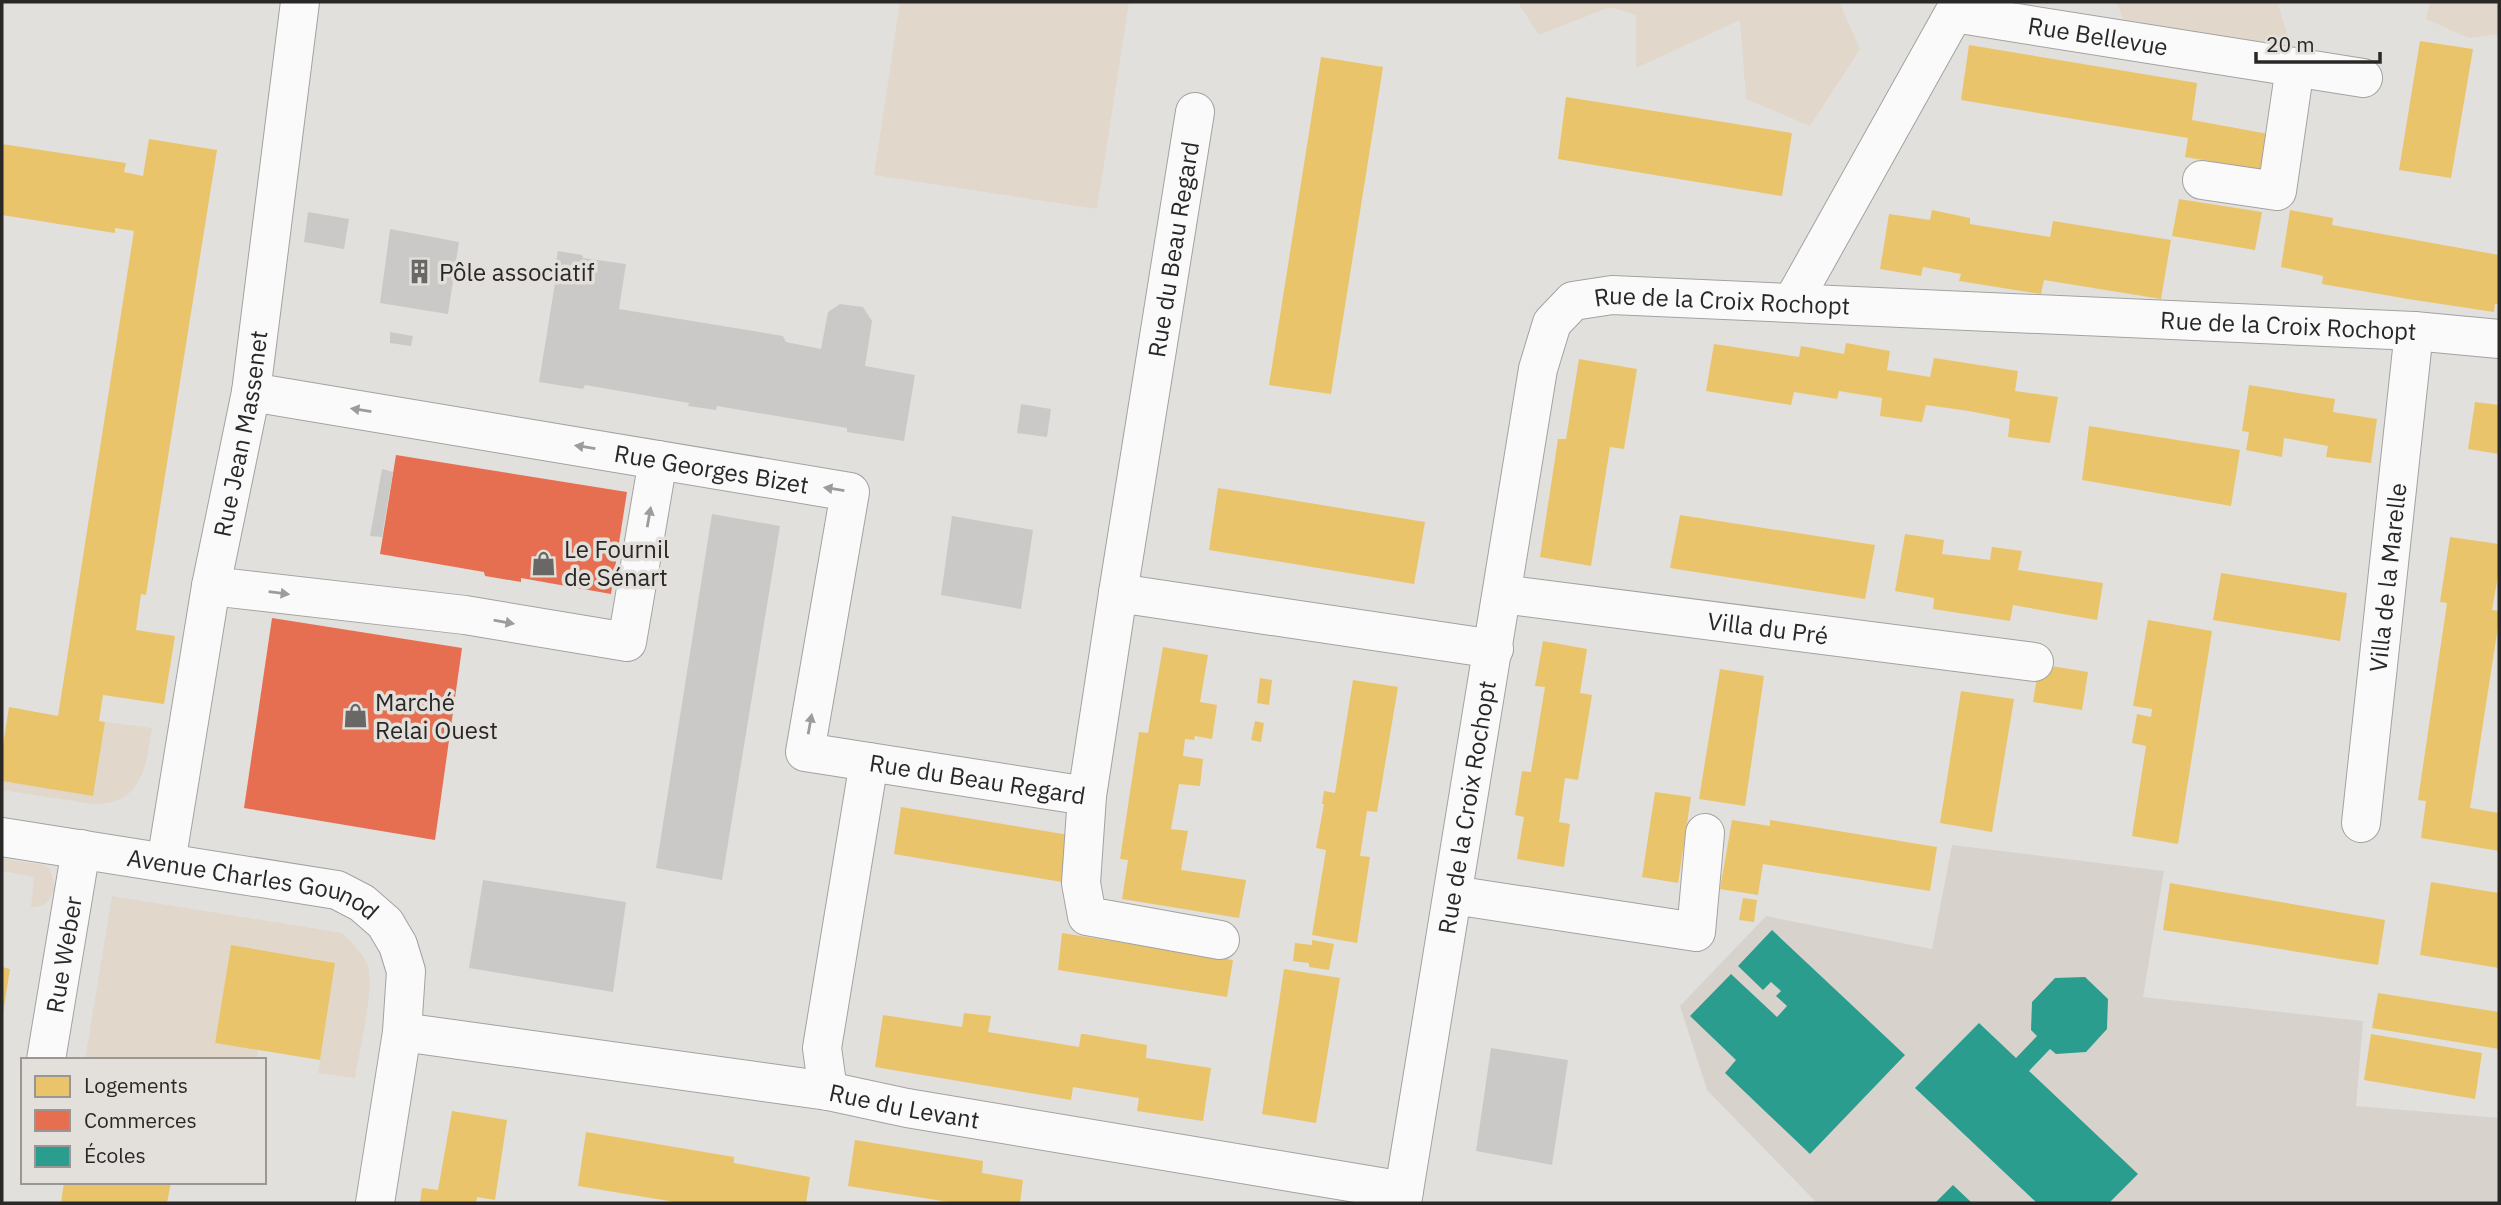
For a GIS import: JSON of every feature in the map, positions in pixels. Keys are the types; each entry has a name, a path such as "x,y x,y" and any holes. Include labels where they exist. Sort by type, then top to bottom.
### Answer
{"street":[{"name":"Rue Jean Massenet","path":"166,863 211,586 251,392 300,2"},
{"name":"Rue Bellevue","path":"1792,303 1954,13 2363,78"},
{"path":"2202,180 2277,191 2295,67"},
{"name":"Rue du Beau Regard","path":"828,1091 822,1048 819,970 869,762 1087,796 1195,112"},
{"name":"Rue de la Croix Rochopt","path":"1403,1197 1538,369 1552,323 1573,301 1612,295 2414,331 2499,339"},
{"name":"Villa de la Marelle","path":"2361,823 2414,331"},
{"name":"Rue Georges Bizet","path":"251,392 850,492 805,752 869,762"},
{"path":"211,586 466,615 627,642 658,460"},
{"path":"1118,593 1493,649"},
{"name":"Villa du Pré","path":"1502,594 2034,662"},
{"path":"1087,796 1081,883 1087,916 1220,940"},
{"path":"1453,895 1696,932 1705,833"},
{"name":"Avenue Charles Gounod","path":"2,837 337,890 362,903 385,923 398,945 406,971 402,1032 375,1203"},
{"name":"Rue Weber","path":"46,1058 81,849"},
{"name":"Rue du Levant","path":"402,1032 828,1091 907,1108 1403,1197"}],"shaded area":[{"path":"900,2 1129,2 1097,209 874,175"},
{"path":"1519,2 1839,2 1860,49 1810,126 1746,99 1740,20 1636,68 1636,15 1610,7 1539,35"},
{"path":"2116,2 2280,2 2279,7 2294,58 2144,63"},
{"path":"2430,2 2499,2 2499,34 2469,38 2426,19"},
{"path":"105,722 152,728 139,781 132,791 122,798 109,803 93,804 2,790 2,781 92,795"},
{"path":"1952,845 2164,871 2143,997 2363,1021 2356,1106 2499,1118 2499,1203 1817,1203 1707,1090 1680,1006 1766,916 1932,949"},
{"path":"2,859 44,865 50,869 55,887 47,902 31,907 34,877 2,871"},
{"path":"112,896 342,933 367,963 368,1002 355,1078 318,1073 335,963 231,945 215,1043 258,1050 256,1058 85,1058"}],"building: Logements":[{"path":"2420,41 2473,49 2451,178 2399,170"},
{"path":"1969,45 2197,83 2192,120 2274,135 2269,171 2185,157 2188,138 1961,100"},
{"path":"1321,57 1383,67 1331,394 1269,385"},
{"path":"1566,97 1792,133 1782,196 1558,159"},
{"path":"149,139 217,150 146,595 141,594 136,630 175,636 164,704 103,695 99,721 105,722 93,796 2,781 2,752 9,707 58,716 134,231 115,228 115,233 2,215 2,144 126,163 124,172 143,176"},
{"path":"2179,199 2262,212 2255,250 2172,236"},
{"path":"1932,210 1970,218 1970,224 2050,237 2053,221 2171,240 2161,299 2044,280 2041,294 1959,281 1961,274 1923,267 1921,276 1880,269 1889,214 1930,220"},
{"path":"2290,210 2333,218 2332,225 2499,255 2499,304 2495,304 2494,312 2408,299 2322,284 2323,276 2281,267"},
{"path":"1846,343 1890,351 1887,370 1930,377 1934,358 2018,371 2015,391 2058,397 2050,443 2008,437 2010,419 1969,411 1926,405 1922,422 1880,416 1882,398 1839,391 1837,399 1794,392 1791,405 1706,391 1714,344 1799,357 1801,346 1844,354"},
{"path":"1579,359 1637,369 1624,449 1610,447 1591,566 1540,557 1558,439 1566,439"},
{"path":"2249,385 2335,399 2333,412 2377,419 2371,463 2326,457 2328,446 2284,438 2282,457 2246,450 2249,432 2242,431"},
{"path":"2475,402 2499,405 2499,454 2468,449"},
{"path":"2089,426 2240,450 2231,506 2082,480"},
{"path":"1218,488 1425,522 1414,584 1209,550"},
{"path":"1680,515 1875,545 1865,599 1670,568"},
{"path":"1905,534 1944,540 1942,554 1990,560 1992,547 2022,551 2018,570 2103,583 2097,620 2013,605 2010,621 1933,609 1934,598 1895,591"},
{"path":"2450,537 2499,544 2499,570 2492,610 2499,611 2499,620 2470,808 2499,813 2499,851 2421,838 2426,801 2418,800 2447,603 2440,602"},
{"path":"2221,573 2347,593 2340,641 2213,620"},
{"path":"2148,620 2212,631 2178,844 2132,836 2146,746 2132,743 2137,714 2151,717 2152,709 2133,706"},
{"path":"1543,641 1587,649 1580,693 1592,695 1578,780 1565,778 1559,822 1570,824 1564,867 1517,859 1524,817 1515,815 1522,771 1531,772 1545,687 1535,686"},
{"path":"1163,647 1208,655 1200,702 1217,705 1212,739 1195,736 1194,740 1185,739 1183,756 1203,759 1200,786 1179,784 1171,829 1188,831 1181,870 1246,880 1239,918 1122,899 1128,860 1120,859 1139,732 1148,733"},
{"path":"2039,664 2088,672 2082,710 2033,702"},
{"path":"1720,669 1764,676 1745,806 1699,799"},
{"path":"1260,678 1272,680 1269,705 1257,703"},
{"path":"1353,680 1398,687 1377,812 1367,811 1360,856 1370,857 1357,943 1312,935 1326,850 1316,848 1324,791 1335,793"},
{"path":"1961,691 2014,699 1992,832 1940,823"},
{"path":"1255,721 1264,723 1261,742 1251,740"},
{"path":"1655,792 1691,797 1678,883 1642,877"},
{"path":"901,807 1069,835 1062,882 894,854"},
{"path":"1732,820 1770,826 1770,820 1937,847 1930,891 1763,864 1758,895 1720,889"},
{"path":"2431,882 2499,893 2499,968 2420,955"},
{"path":"2170,883 2385,920 2378,965 2163,930"},
{"path":"1743,898 1757,900 1754,922 1739,920"},
{"path":"1062,933 1233,960 1227,997 1058,970"},
{"path":"1312,940 1334,944 1329,970 1293,961 1295,943 1312,945"},
{"path":"231,945 335,963 320,1060 215,1043"},
{"path":"2,967 10,969 3,1013 2,1013"},
{"path":"1284,969 1340,978 1316,1123 1262,1114"},
{"path":"2378,993 2499,1012 2499,1049 2372,1028"},
{"path":"964,1013 991,1016 988,1032 1079,1047 1081,1034 1084,1034 1147,1045 1146,1058 1211,1068 1203,1121 1137,1111 1139,1098 1073,1087 1071,1100 875,1067 883,1015 962,1027"},
{"path":"2371,1034 2482,1053 2475,1099 2364,1080"},
{"path":"452,1111 507,1120 495,1200 477,1197 476,1203 420,1203 422,1188 438,1190"},
{"path":"586,1132 734,1157 734,1163 810,1177 806,1203 681,1203 578,1186"},
{"path":"855,1140 983,1161 982,1173 1023,1180 1020,1203 955,1203 848,1186"},
{"path":"64,1184 171,1184 167,1203 61,1203"}],"building: Commerces":[{"path":"396,455 627,492 611,594 521,578 521,582 485,576 484,572 380,554"},
{"name":"Marché Relai Ouest","path":"272,618 462,648 435,840 244,808"}],"building: Écoles":[{"path":"1772,930 1905,1055 1810,1154 1725,1073 1736,1060 1690,1016 1731,974 1777,1017 1787,1006 1776,996 1781,991 1771,982 1763,990 1738,966"},
{"path":"2085,977 2108,999 2107,1029 2086,1052 2056,1054 2050,1049 2029,1071 2138,1174 2109,1203 2037,1203 1915,1088 1979,1023 2016,1058 2037,1036 2031,1030 2032,1002 2055,978"},
{"path":"1953,1185 1972,1203 1935,1203"}],"building: Autres":[{"path":"308,212 349,219 344,249 304,242"},
{"name":"Pôle associatif","path":"390,229 459,242 448,314 380,303"},
{"path":"558,251 582,255 583,258 626,264 619,309 783,336 786,342 821,349 828,312 840,304 863,307 872,321 865,366 915,375 904,441 847,432 847,428 717,406 716,410 585,385 583,389 539,382"},
{"path":"390,332 413,336 411,346 390,343"},
{"path":"1021,404 1051,409 1047,437 1017,433"},
{"path":"382,469 393,472 382,537 370,536"},
{"path":"712,514 780,526 722,880 656,868"},
{"path":"952,516 1033,530 1021,609 941,595"},
{"path":"483,880 626,902 613,992 469,968"},
{"path":"1491,1048 1568,1060 1552,1165 1476,1151"}],"place":[{"name":"Pôle associatif","path":"419,272"},
{"name":"Le Fournil de Sénart","path":"544,563"},
{"name":"Marché Relai Ouest","path":"355,716"}]}
